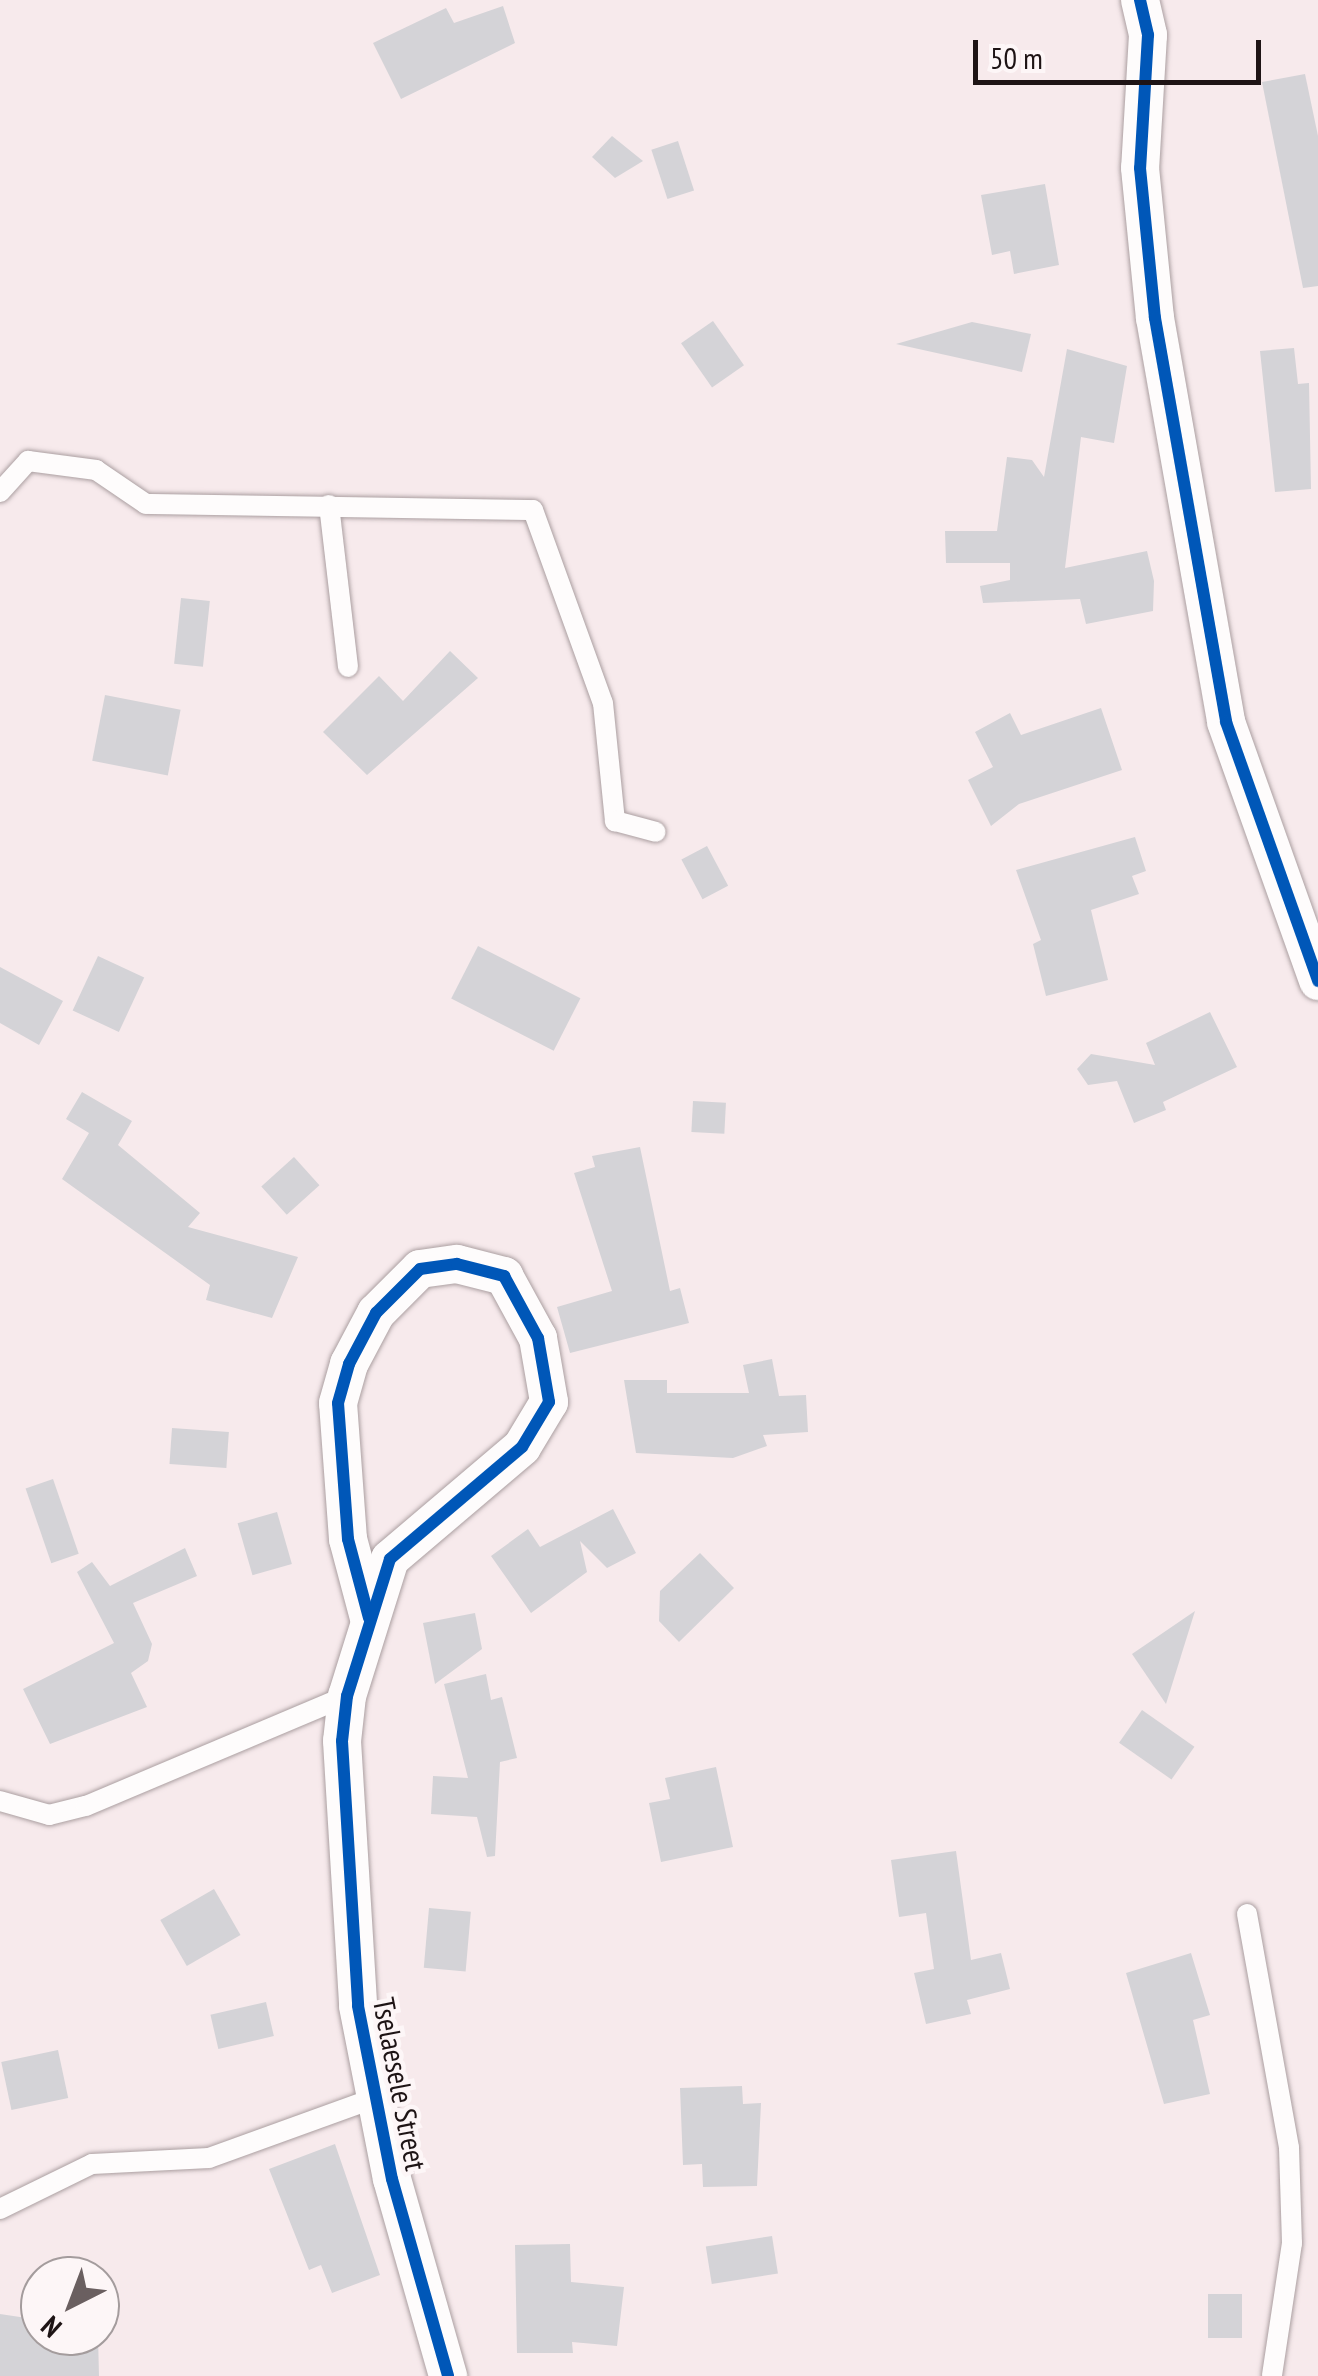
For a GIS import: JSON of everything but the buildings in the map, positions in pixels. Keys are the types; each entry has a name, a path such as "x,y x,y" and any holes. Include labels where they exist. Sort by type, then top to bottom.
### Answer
{"street":[{"path":"1140,0 1148,35 1140,168 1155,318 1226,722 1318,981"},
{"name":"Tselaesele Street","path":"369,1618 347,1522 338,1403 349,1364 376,1313 420,1269 456,1264 504,1276 538,1338 549,1402 522,1446 390,1559 347,1696 346,1922 375,2098 448,2376"}],"lane":[{"path":"0,492 28,461 96,470 146,504 533,510 604,702 615,821 656,832"},
{"path":"329,506 348,667"},
{"path":"0,1801 49,1815 86,1806 347,1696"},
{"path":"1247,1914 1289,2148 1292,2242 1272,2376"},
{"path":"0,2209 92,2164 209,2158 375,2098"}],"cycle path":[{"path":"1140,0 1148,35 1140,168 1155,318 1226,722 1318,981"},
{"path":"369,1618 348,1539 338,1403 349,1364 376,1313 420,1269 457,1264 504,1276 538,1338 549,1402 522,1447 390,1559 347,1696 342,1741 358,2006 392,2179 448,2376"}]}
